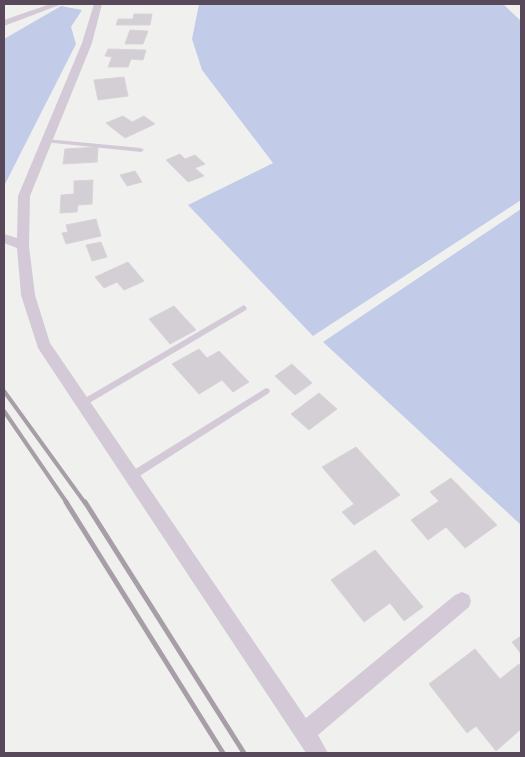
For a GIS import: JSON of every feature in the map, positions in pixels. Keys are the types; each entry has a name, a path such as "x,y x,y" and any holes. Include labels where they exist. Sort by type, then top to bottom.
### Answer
{"street":[{"path":"4,23 58,4"},
{"path":"98,4 87,43 24,196 23,246 28,295 43,344 318,753"},
{"path":"4,238 23,246"},
{"path":"304,733 462,601"}],"lane":[{"path":"46,141 141,150"},
{"path":"82,403 244,308"},
{"path":"132,476 266,391"}],"shaded area":[{"path":"199,4 503,4 521,21 521,200 313,336 188,205 273,163 202,70 192,39"},
{"path":"61,6 82,10 71,27 76,44 4,186 4,39"},
{"path":"521,209 521,525 323,342"}],"building":[{"path":"134,14 152,14 150,25 116,25 118,19 133,19"},
{"path":"130,30 148,31 143,44 125,44"},
{"path":"108,49 146,50 143,60 131,59 128,67 108,67 112,57 105,56"},
{"path":"124,77 128,96 98,100 94,80"},
{"path":"123,116 132,122 144,116 155,124 125,138 106,123"},
{"path":"98,147 97,162 63,164 65,149"},
{"path":"180,154 185,159 195,155 205,164 195,168 204,176 188,182 166,160"},
{"path":"135,171 142,182 127,186 120,175"},
{"path":"93,180 92,204 78,205 77,212 60,213 61,195 74,194 74,181"},
{"path":"96,219 101,236 66,244 62,233 68,232 66,225"},
{"path":"101,242 107,257 92,261 86,245"},
{"path":"128,262 144,281 124,290 117,282 104,288 95,277"},
{"path":"174,306 196,330 170,344 149,319"},
{"path":"199,349 207,358 219,351 249,382 233,392 222,380 199,394 172,364"},
{"path":"292,364 312,383 295,395 275,376"},
{"path":"319,393 337,409 309,430 291,414"},
{"path":"356,447 400,495 354,525 342,512 354,504 322,467"},
{"path":"451,478 497,525 465,548 446,527 428,540 411,520 439,501 430,492"},
{"path":"375,550 423,607 404,621 390,603 364,622 331,580"},
{"path":"521,636 521,654 512,642"},
{"path":"475,649 500,679 519,664 521,667 521,729 496,751 476,726 467,733 429,684"}],"railway":[{"path":"4,391 85,503"},
{"path":"4,411 67,503"},
{"path":"66,502 223,753"},
{"path":"85,502 244,753"}]}
